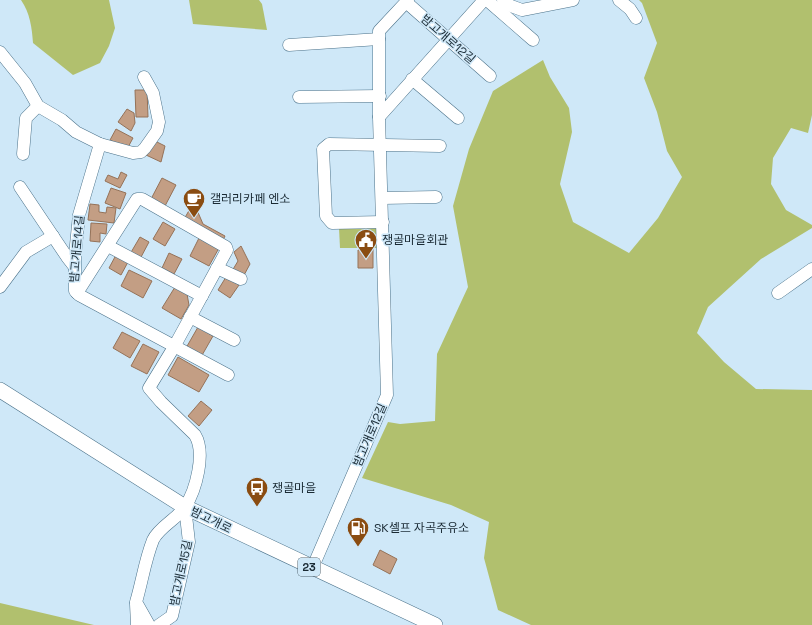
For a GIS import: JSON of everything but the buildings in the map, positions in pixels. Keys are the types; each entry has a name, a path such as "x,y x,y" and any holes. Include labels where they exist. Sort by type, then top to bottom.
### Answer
{"main road":[{"name":"밤고개로","path":"0,390 185,507 312,569 435,625"}],"street":[{"path":"379,117 484,0"},
{"path":"487,0 532,40"},
{"path":"503,0 511,6 522,10 574,0"},
{"path":"619,0 630,9 636,18"},
{"name":"밤고개로12길","path":"312,569 387,396 379,117 379,30 407,1 490,76"},
{"path":"289,45 379,39"},
{"path":"0,52 25,82 38,106 62,120 76,132 100,144 138,153 145,148 158,131 159,122 153,93 144,77"},
{"path":"412,79 458,118"},
{"path":"299,97 380,96"},
{"path":"23,154 26,118 38,106"},
{"name":"밤고개로14길","path":"100,144 79,215 74,266 74,289 77,293 228,375"},
{"path":"383,222 332,223 329,220 326,216 323,149 330,144 440,146"},
{"path":"20,186 74,266"},
{"path":"382,198 436,197"},
{"path":"77,293 137,199 142,199 224,244 227,250 149,388 161,402 195,435 199,441 198,480 185,507 154,539 136,602 137,625"},
{"path":"0,287 26,252 53,236"},
{"path":"108,246 202,296"},
{"path":"217,268 241,279"},
{"path":"778,293 812,269"},
{"path":"190,317 234,340"},
{"name":"밤고개로15길","path":"159,625 172,616 189,542 185,507"},
{"path":"136,602 150,625"}],"green space":[{"path":"21,0 109,0 115,28 109,46 100,63 73,75 33,43 27,10"},
{"path":"189,0 259,0 262,4 267,30 193,24"},
{"path":"639,0 812,0 812,115 808,133 791,128 773,158 771,184 786,210 812,225 812,228 761,259 708,307 697,333 724,362 756,389 812,390 812,625 531,625 498,610 484,558 489,522 451,505 362,478 388,422 400,424 435,421 437,354 468,287 453,206 469,149 493,91 543,60 550,77 569,108 572,132 560,184 573,222 629,253 658,218 682,177 667,151 657,112 644,78 657,43 642,3"},
{"path":"380,227 380,248 340,248 339,228"},
{"path":"0,603 94,625 0,625"}],"place":[{"name":"갤러리카페 엔소","path":"194,218"},
{"name":"쟁골마을회관","path":"366,260"},
{"name":"쟁골마을","path":"257,508"},
{"name":"SK셀프 자곡주유소","path":"358,548"}]}
